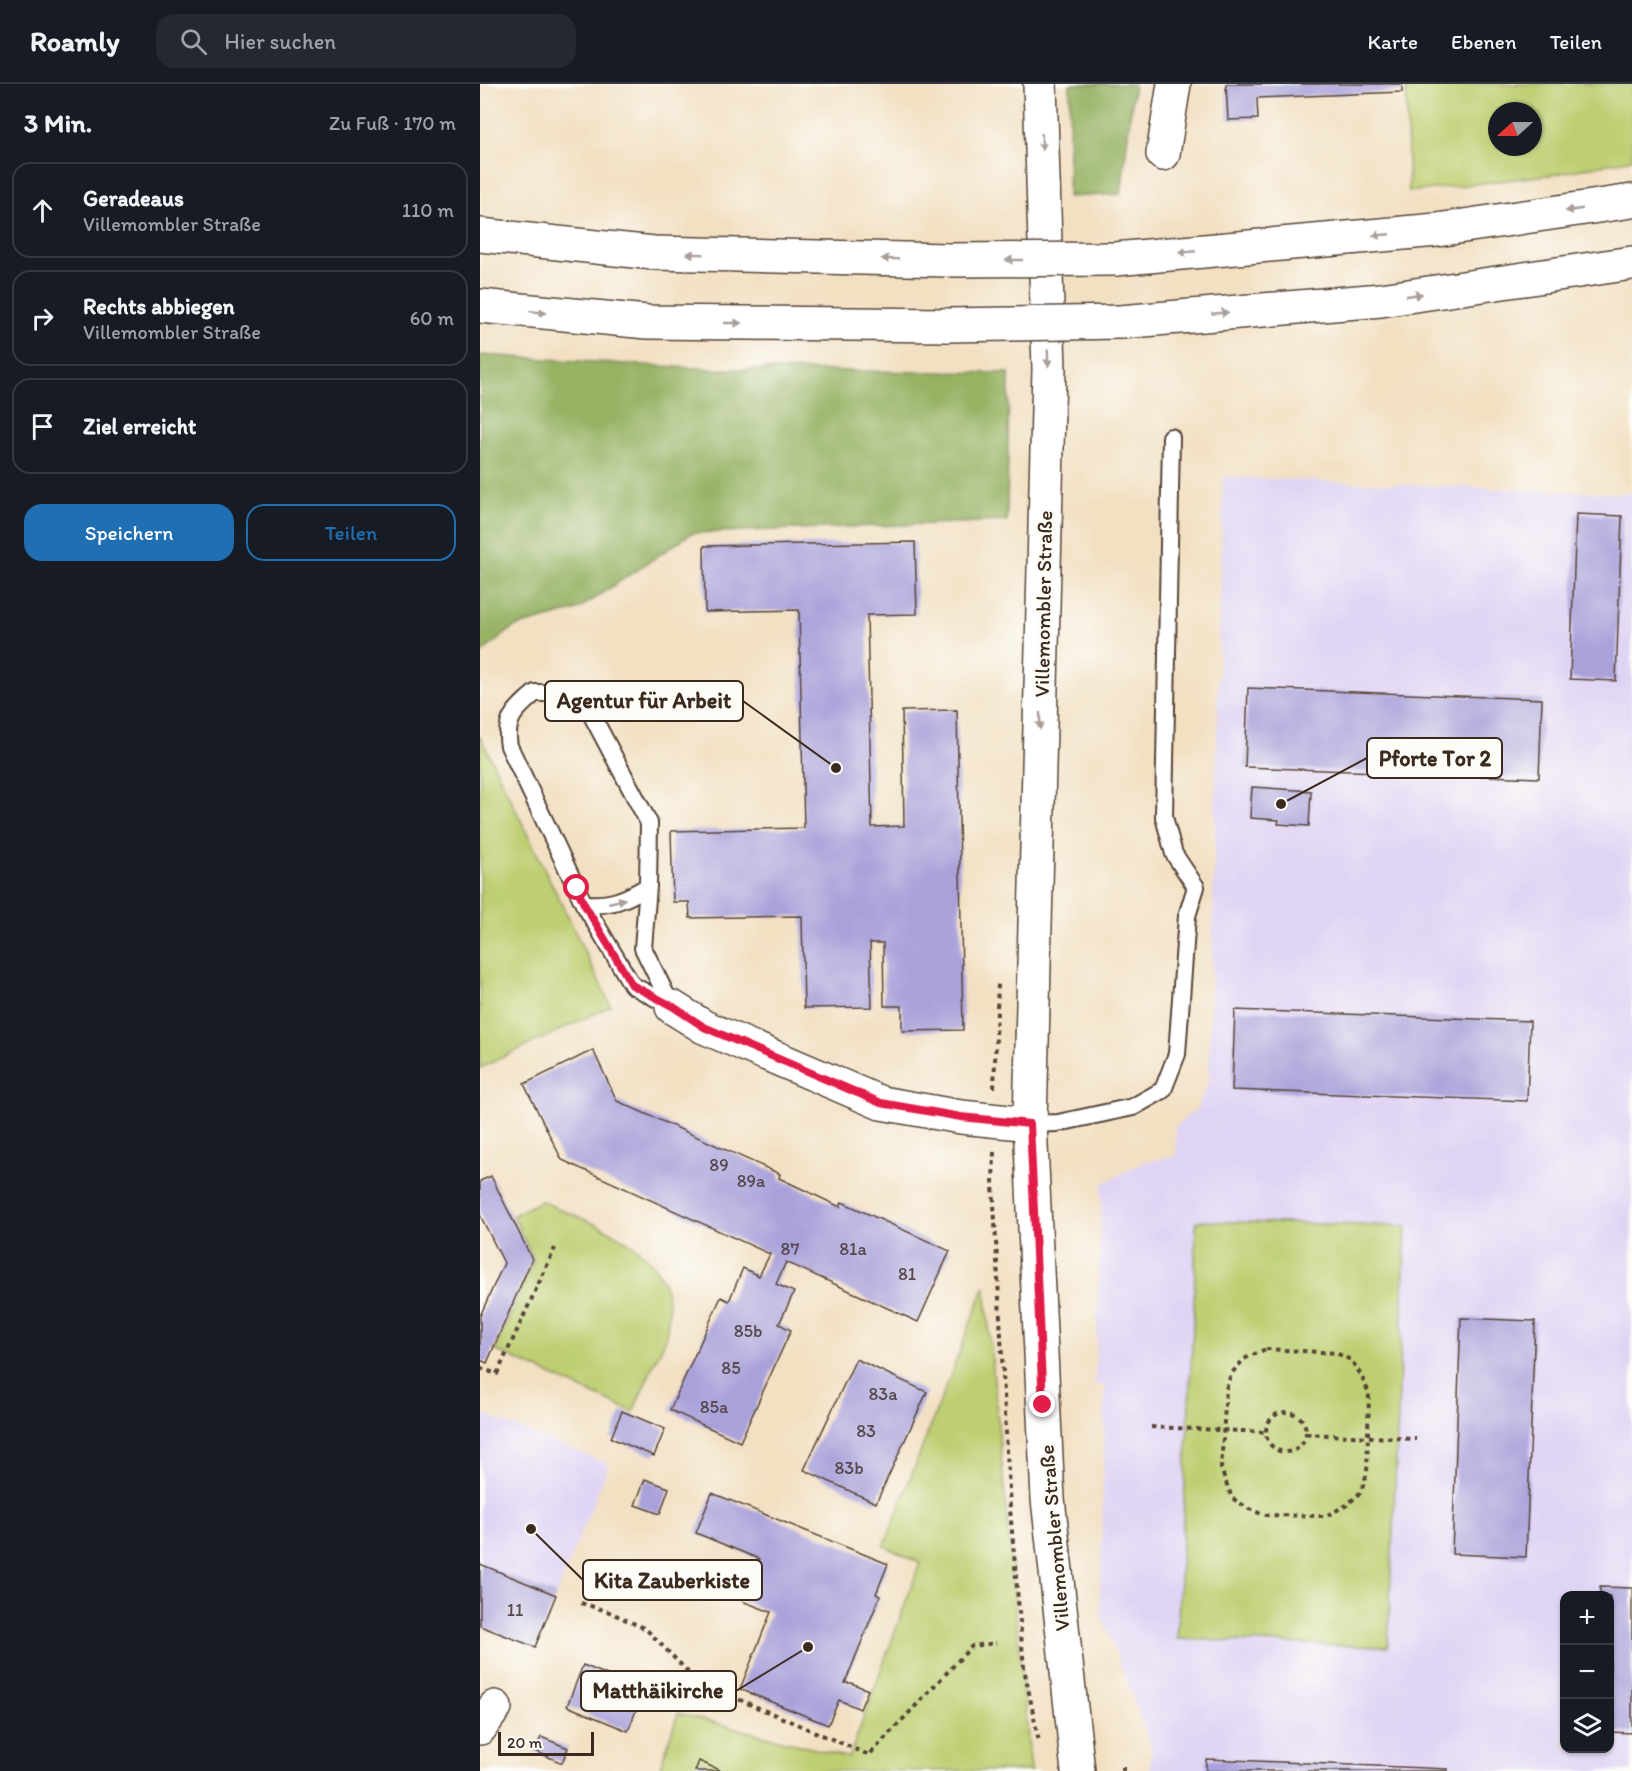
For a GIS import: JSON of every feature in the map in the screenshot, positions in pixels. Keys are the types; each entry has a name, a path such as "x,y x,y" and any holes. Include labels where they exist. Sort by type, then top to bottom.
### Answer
{"main road":[{"name":"Villemombler Straße","path":"1040,84 1049,369 1030,1124 1048,1499 1078,1771"},
{"path":"1163,154 1173,84"},
{"path":"480,235 654,253 948,260 1115,259 1437,230 1632,201"},
{"path":"480,306 647,322 948,325 1120,322 1381,300 1632,263"},
{"path":"672,1006 704,1027 881,1103 961,1117 1030,1124"}],"lane":[{"path":"1030,1124 1058,1123 1133,1107 1163,1090 1177,1054 1187,916 1196,887 1174,854 1164,817 1171,437"},
{"path":"535,693 570,693 588,708 649,823 648,886 643,948 672,1006 632,985 584,904 509,746 506,732 516,709 535,693"},
{"path":"584,904 597,905 624,900 648,886"}],"path":[{"path":"480,1368 496,1374 555,1248"},
{"path":"1266,1349 1336,1353 1351,1360 1369,1393 1367,1473 1361,1492 1347,1505 1326,1516 1264,1515 1249,1509 1232,1498 1221,1469 1224,1430 1226,1389 1231,1374 1244,1359 1266,1349"},
{"path":"1285,1412 1292,1413 1300,1419 1304,1425 1305,1434 1299,1447 1286,1452 1272,1446 1266,1432 1268,1422 1272,1417 1285,1412"},
{"path":"1151,1426 1266,1432"},
{"path":"1305,1434 1416,1439"},
{"path":"582,1603 607,1611 646,1629 698,1682 869,1755 972,1646 996,1643"}],"shaded area":[{"path":"1223,477 1632,494 1632,1771 1150,1771 1151,1746 1100,1611 1105,1386 1095,1385 1102,1184 1144,1162 1176,1156 1175,1127 1198,1107 1209,1081"},
{"path":"480,1413 609,1464 535,1647 480,1626"}],"green space":[{"path":"1070,84 1134,84 1121,194 1068,197"},
{"path":"1406,84 1632,84 1632,159 1556,174 1409,192"},
{"path":"480,355 710,369 1009,373 1007,521 692,533 577,610 514,627 480,654"},
{"path":"480,736 611,1006 480,1068"},
{"path":"541,1201 613,1233 634,1246 651,1262 663,1282 669,1306 666,1336 633,1412 495,1350 534,1260 513,1215"},
{"path":"1196,1221 1406,1226 1388,1647 1177,1639 1194,1307"},
{"path":"985,1286 1031,1771 659,1771 678,1713 849,1758 920,1563 884,1546"}],"building":[{"path":"1226,84 1402,84 1402,92 1257,98 1258,119 1228,120"},
{"path":"1576,514 1622,516 1616,681 1570,679"},
{"path":"915,542 917,614 867,615 872,827 904,826 902,711 957,710 963,1030 902,1031 902,1006 884,1006 883,943 870,943 872,1007 804,1008 802,916 690,918 689,902 673,902 671,831 804,828 799,610 705,612 704,546"},
{"path":"1248,688 1542,699 1539,778 1245,767"},
{"path":"1252,787 1311,791 1309,826 1278,824 1279,820 1250,818"},
{"path":"1235,1010 1530,1021 1527,1101 1232,1090"},
{"path":"593,1050 617,1101 780,1174 779,1178 840,1207 842,1202 950,1251 918,1322 786,1262 776,1284 794,1292 779,1324 791,1330 740,1442 670,1410 721,1297 729,1301 743,1268 759,1276 770,1254 562,1160 524,1084"},
{"path":"491,1176 532,1259 487,1363 480,1360 480,1316 504,1263 480,1215 480,1181"},
{"path":"1461,1318 1535,1321 1526,1557 1452,1554"},
{"path":"856,1359 927,1392 876,1503 804,1470"},
{"path":"622,1411 665,1429 654,1456 611,1438"},
{"path":"645,1479 669,1488 660,1514 635,1505"},
{"path":"712,1493 888,1564 876,1594 880,1596 845,1683 868,1690 860,1709 839,1700 828,1725 740,1689 771,1612 742,1601 759,1559 696,1533"},
{"path":"480,1564 556,1595 535,1647 480,1626"},
{"path":"1600,1587 1632,1588 1632,1733 1614,1732 1614,1591 1600,1591"},
{"path":"583,1665 644,1690 628,1731 567,1706"},
{"path":"541,1737 568,1748 562,1763 535,1751"},
{"path":"1206,1759 1448,1769 1448,1771 1206,1771"},
{"path":"699,1761 721,1771 695,1771"}],"place":[{"name":"Agentur für Arbeit","path":"836,768"},
{"name":"Pforte Tor 2","path":"1281,804"},
{"name":"Kita Zauberkiste","path":"531,1529"},
{"name":"Matthäikirche","path":"808,1647"}],"route":[{"path":"577,888 584,904 632,985 672,1006 704,1027 881,1103 961,1117 1030,1124 1043,1405"}]}
